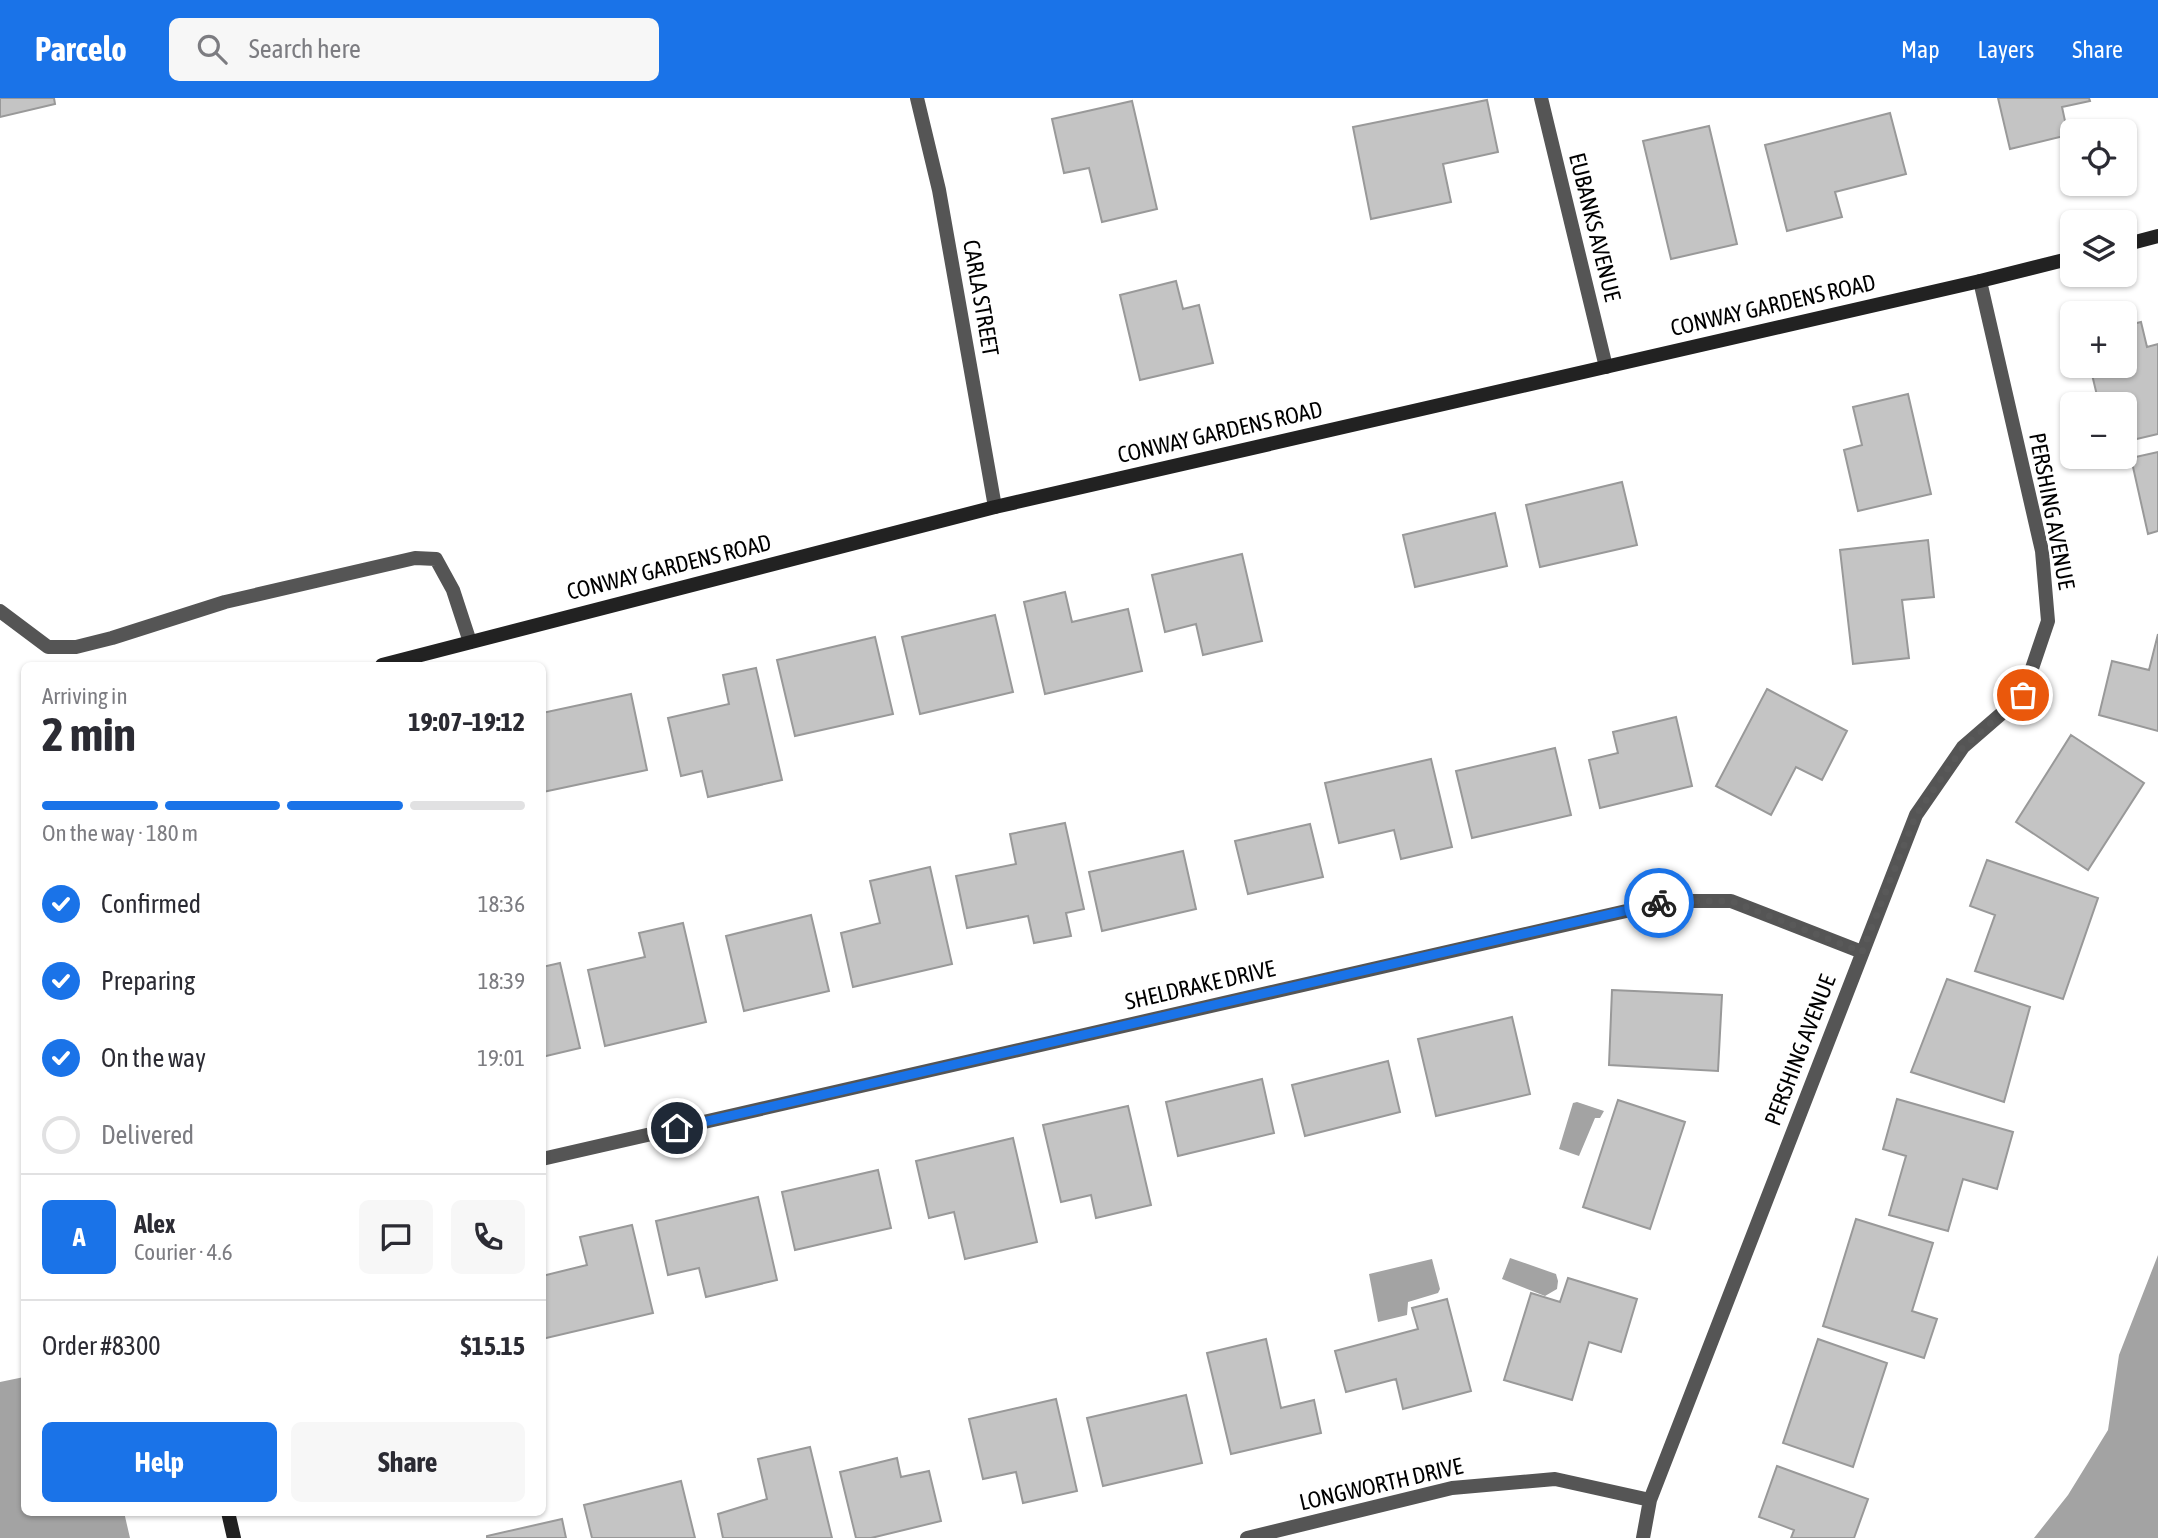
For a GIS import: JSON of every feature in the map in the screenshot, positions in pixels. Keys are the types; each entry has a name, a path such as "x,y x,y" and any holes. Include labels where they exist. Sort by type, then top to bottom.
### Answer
{"street":[{"name":"CARLA STREET","path":"917,98 939,190 995,506"},
{"name":"EUBANKS AVENUE","path":"1541,98 1606,367"},
{"path":"2137,242 2158,236"},
{"name":"CONWAY GARDENS ROAD","path":"393,662 995,506 2060,261"},
{"name":"PERSHING AVENUE","path":"1643,1538 1650,1500 1916,815 1963,747 2023,695 2048,621 2042,551 1980,281"},
{"path":"0,611 48,648 76,647 113,638 225,601 415,558 436,559 453,590 470,642"},
{"name":"SHELDRAKE DRIVE","path":"546,1157 1670,901 1731,901 1862,952"},
{"name":"LONGWORTH DRIVE","path":"1247,1538 1452,1488 1555,1479 1650,1500"},
{"path":"229,1516 234,1538"}],"shaded area":[{"path":"1573,1103 1604,1111 1600,1118 1595,1118 1579,1156 1559,1149"},
{"path":"2158,1255 2158,1538 2034,1538 2068,1495 2108,1430 2119,1355"},
{"path":"1510,1258 1556,1274 1557,1289 1545,1296 1502,1279"},
{"path":"1432,1259 1440,1289 1438,1293 1408,1302 1407,1315 1378,1322 1369,1274"},
{"path":"21,1378 21,1516 125,1516 130,1538 0,1538 0,1382"}],"building":[{"path":"0,98 54,98 55,104 0,117"},
{"path":"1998,98 2089,98 2090,101 2062,107 2065,119 2060,119 2060,137 2010,149"},
{"path":"1487,100 1498,152 1443,164 1451,202 1371,219 1353,127"},
{"path":"1132,101 1157,209 1102,222 1089,168 1064,173 1052,119"},
{"path":"1890,113 1906,174 1835,192 1842,217 1787,231 1765,145"},
{"path":"1709,126 1737,244 1671,259 1643,141"},
{"path":"1176,281 1183,309 1199,305 1213,363 1140,380 1120,295"},
{"path":"2141,322 2147,347 2158,344 2158,434 2137,439 2137,392 2096,392 2093,378 2137,378 2137,323"},
{"path":"1908,394 1931,494 1858,511 1844,450 1862,445 1853,407"},
{"path":"2158,452 2158,531 2148,534 2133,469 2137,469 2137,457"},
{"path":"1622,482 1637,545 1540,567 1526,505"},
{"path":"1495,513 1507,566 1415,587 1403,535"},
{"path":"1928,540 1934,597 1902,600 1909,658 1853,664 1840,550"},
{"path":"1242,554 1262,641 1203,655 1196,624 1165,632 1152,575"},
{"path":"1065,592 1072,622 1128,609 1142,671 1045,694 1024,602"},
{"path":"995,615 1013,692 920,714 902,637"},
{"path":"2158,634 2158,731 2099,715 2112,661 2149,670"},
{"path":"875,637 893,714 795,736 777,660"},
{"path":"756,668 782,780 708,797 702,771 681,776 668,718 729,704 723,675"},
{"path":"1767,689 1847,731 1822,780 1796,767 1771,815 1716,786"},
{"path":"631,694 647,770 546,791 546,712"},
{"path":"1676,717 1692,786 1600,808 1589,760 1618,753 1613,732"},
{"path":"2071,735 2144,783 2088,870 2016,822"},
{"path":"1555,748 1571,815 1472,838 1456,771"},
{"path":"1431,759 1452,847 1401,859 1394,830 1339,843 1325,783"},
{"path":"1065,823 1084,909 1066,913 1071,936 1034,943 1028,916 967,928 956,876 1016,864 1010,834"},
{"path":"1310,824 1323,877 1248,894 1235,841"},
{"path":"1183,851 1196,909 1102,931 1089,872"},
{"path":"1987,860 2098,898 2063,999 1975,971 1995,915 1970,906"},
{"path":"930,867 952,964 853,987 841,933 880,923 870,881"},
{"path":"811,915 829,991 744,1011 726,936"},
{"path":"683,923 706,1022 605,1046 588,970 645,957 639,933"},
{"path":"560,963 580,1048 546,1056 546,966"},
{"path":"1947,979 2030,1007 2004,1102 1911,1072"},
{"path":"1612,990 1722,995 1718,1071 1609,1065"},
{"path":"1512,1017 1530,1094 1436,1116 1418,1039"},
{"path":"1388,1061 1400,1112 1305,1136 1292,1085"},
{"path":"1262,1079 1274,1133 1178,1156 1166,1102"},
{"path":"1897,1099 2013,1132 1997,1189 1963,1179 1948,1231 1889,1215 1906,1156 1883,1149"},
{"path":"1618,1100 1685,1122 1650,1229 1583,1207"},
{"path":"1128,1106 1151,1205 1096,1218 1091,1195 1061,1202 1043,1125"},
{"path":"1013,1138 1037,1242 965,1259 954,1212 929,1218 916,1161"},
{"path":"878,1170 891,1228 795,1250 782,1192"},
{"path":"758,1197 777,1280 706,1297 699,1268 668,1275 656,1221"},
{"path":"1856,1219 1933,1243 1912,1311 1937,1319 1924,1358 1823,1326"},
{"path":"632,1225 653,1313 546,1338 546,1275 587,1265 580,1237"},
{"path":"1568,1278 1637,1299 1621,1352 1589,1342 1572,1400 1504,1380 1531,1293 1560,1302"},
{"path":"1447,1299 1471,1391 1403,1409 1396,1379 1346,1392 1335,1351 1418,1329 1412,1308"},
{"path":"1266,1339 1281,1408 1314,1400 1321,1433 1231,1454 1207,1353"},
{"path":"1818,1339 1887,1363 1853,1467 1783,1443"},
{"path":"1186,1395 1202,1463 1103,1486 1087,1418"},
{"path":"1056,1399 1077,1491 1023,1503 1016,1472 983,1479 969,1419"},
{"path":"810,1447 832,1538 723,1538 718,1514 767,1499 758,1459"},
{"path":"897,1458 901,1477 929,1471 941,1521 871,1538 856,1538 840,1472"},
{"path":"1777,1466 1868,1499 1854,1538 1791,1538 1794,1530 1759,1517"},
{"path":"681,1481 695,1538 592,1538 584,1505"},
{"path":"562,1519 566,1538 487,1538 487,1536"}],"way so far":[{"path":"1659,903 1731,901 1862,952 1916,815 1963,747 2023,695"}],"route":[{"path":"677,1128 1659,903"}]}
